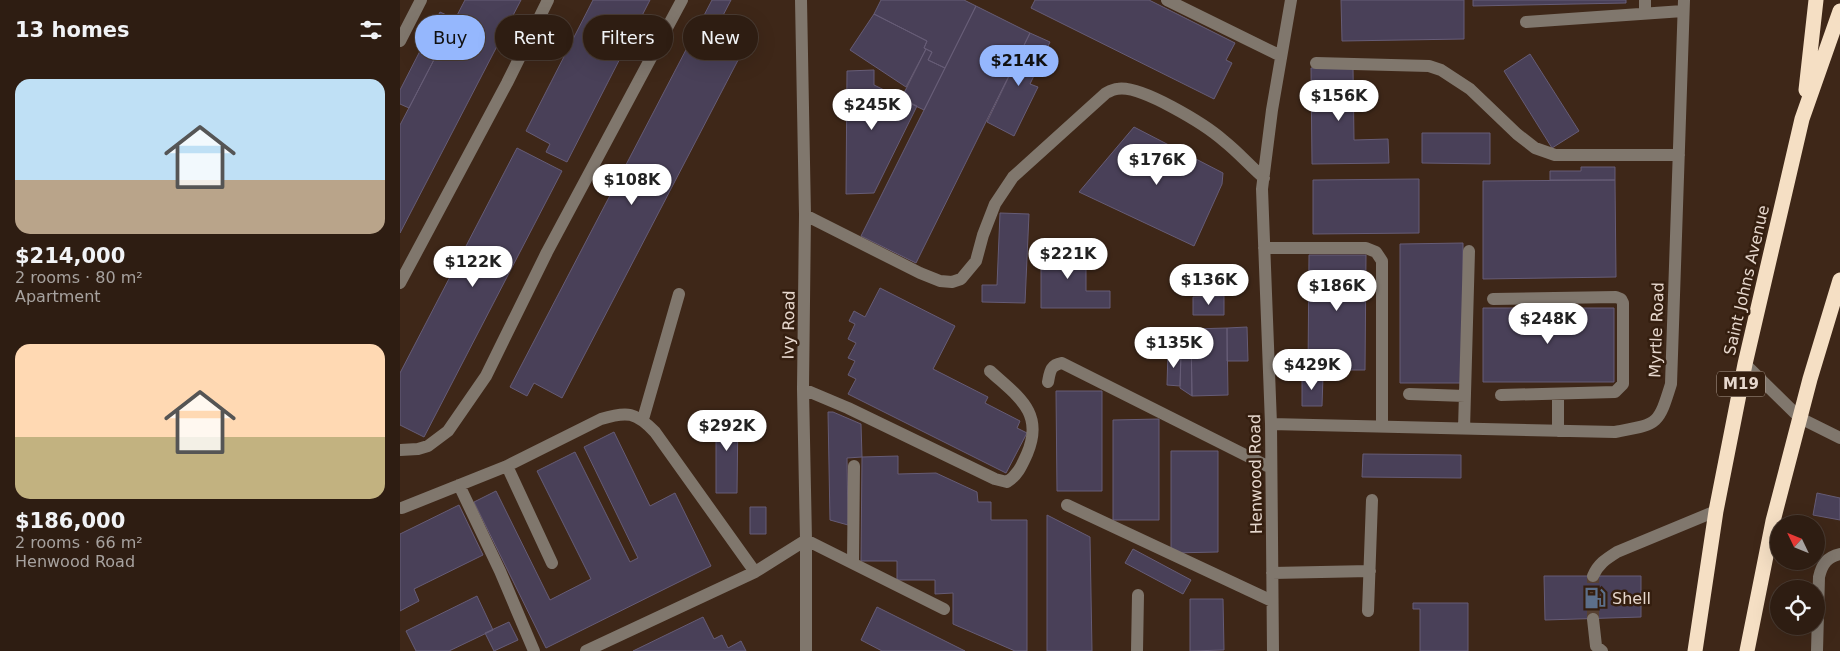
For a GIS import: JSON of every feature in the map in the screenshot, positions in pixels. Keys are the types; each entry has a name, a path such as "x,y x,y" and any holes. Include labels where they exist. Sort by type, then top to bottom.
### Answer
{"highway":[{"path":"1802,119 1816,0"},
{"name":"Saint Johns Avenue","path":"1695,651 1716,511 1745,364 1802,119 1840,11"},
{"path":"1747,651 1773,521 1810,379 1840,280"}],"street":[{"path":"400,41 421,0"},
{"path":"400,282 507,83 548,0"},
{"path":"400,450 418,449 428,446 448,431 486,376 547,252 682,0"},
{"name":"Ivy Road","path":"801,0 805,215 803,389 806,651"},
{"path":"1167,0 1280,56"},
{"name":"Henwood Road","path":"1272,651 1271,424 1262,189 1280,56 1291,0"},
{"path":"1645,0 1645,13"},
{"path":"1526,22 1645,13 1684,5"},
{"name":"Myrtle Road","path":"1271,424 1615,432 1646,426 1655,421 1662,413 1671,384 1684,5"},
{"path":"1316,63 1429,66 1441,70 1470,89 1517,134 1535,148 1556,155 1679,155"},
{"path":"805,215 920,273 940,281 952,282 961,280 976,261 983,235 995,204 1013,177 1106,93 1118,88 1132,90 1155,98 1203,125 1224,141 1264,178"},
{"path":"1264,248 1366,248 1376,252 1379,256 1382,261 1382,427"},
{"path":"1464,429 1469,251"},
{"path":"643,419 679,294"},
{"path":"1493,299 1616,297 1623,303 1623,384 1620,389 1615,392 1501,395"},
{"path":"1048,382 1050,369 1055,364 1062,363 1271,468"},
{"path":"1745,364 1800,418 1840,438"},
{"path":"803,389 848,408 995,479 1007,482 1014,478 1025,459 1033,422 1023,403 990,370"},
{"path":"1408,394 1464,396"},
{"path":"1558,394 1558,431"},
{"path":"402,508 507,466 601,419 617,414 634,415 643,419 655,432 756,572"},
{"path":"507,466 552,563"},
{"path":"852,562 854,466"},
{"path":"459,486 500,571 534,651"},
{"path":"1368,611 1372,500"},
{"path":"1066,505 1272,601"},
{"path":"1593,576 1596,567 1617,552 1716,511"},
{"path":"586,651 756,572 806,540 944,608"},
{"path":"1817,651 1818,577 1821,567 1828,558 1840,554"},
{"path":"1272,573 1370,571"},
{"path":"1137,651 1138,595"},
{"path":"1593,619 1596,646 1602,651"}],"building":[{"path":"465,0 521,0 513,15 495,15 495,50 400,233 400,125 434,60 485,60 485,15 457,15"},
{"path":"593,0 650,0 642,15 585,15"},
{"path":"712,0 731,0 723,15 704,15"},
{"path":"881,0 964,0 976,6 945,68 928,60 932,52 924,48 927,41 874,14"},
{"path":"1035,0 1149,0 1235,43 1226,60 1232,63 1214,99 1031,8"},
{"path":"1341,0 1464,0 1464,39 1342,41"},
{"path":"1473,0 1626,0 1626,3 1473,6"},
{"path":"976,6 1030,33 916,263 861,236"},
{"path":"874,14 927,41 924,48 926,49 906,87 850,50"},
{"path":"583,20 583,60 619,60 567,162 546,152 550,144 526,131 562,60 573,60 573,39"},
{"path":"1030,33 1050,42 1030,84 1038,87 1014,136 987,122"},
{"path":"926,49 932,52 928,60 945,68 924,110 901,99"},
{"path":"1530,54 1579,131 1552,148 1504,71"},
{"path":"683,56 683,60 738,60 562,398 534,383 527,396 510,387"},
{"path":"415,60 434,60 409,108 400,104 400,90"},
{"path":"1311,68 1353,68 1354,140 1388,139 1389,163 1312,164"},
{"path":"874,70 874,85 917,106 874,193 846,194 847,71"},
{"path":"1134,127 1223,173 1222,184 1194,246 1079,192"},
{"path":"1422,133 1490,133 1490,164 1422,163"},
{"path":"517,148 562,171 424,437 400,425 400,373"},
{"path":"1581,167 1615,167 1615,180 1550,180 1550,171 1581,171"},
{"path":"1419,179 1419,233 1313,234 1313,180"},
{"path":"1615,180 1616,277 1483,279 1483,181"},
{"path":"1000,213 1029,214 1025,303 982,302 982,285 997,285"},
{"path":"1463,243 1464,383 1400,383 1400,244"},
{"path":"1086,246 1086,291 1110,291 1110,308 1041,308 1041,247"},
{"path":"1309,255 1366,255 1365,370 1308,370"},
{"path":"880,288 955,326 933,369 988,397 985,403 1020,421 1017,428 1027,433 1006,473 848,394 856,379 848,375 855,361 848,358 856,343 848,339 855,324 849,321 854,311 865,317"},
{"path":"1224,296 1224,315 1193,315 1193,297"},
{"path":"1483,308 1614,308 1614,382 1483,382"},
{"path":"1247,327 1248,361 1227,361 1227,328"},
{"path":"1227,328 1228,395 1192,396 1191,329"},
{"path":"1191,333 1192,396 1180,388 1181,352 1177,352 1176,334"},
{"path":"1168,352 1181,352 1180,386 1167,385"},
{"path":"1302,375 1323,376 1322,406 1302,406"},
{"path":"1056,391 1102,391 1102,491 1057,491"},
{"path":"716,411 738,411 737,493 716,493"},
{"path":"828,412 833,412 861,424 862,457 847,458 848,525 830,520"},
{"path":"1159,419 1159,520 1113,520 1113,420"},
{"path":"614,432 650,506 675,493 711,566 546,648 474,502 496,491 550,600 591,579 537,471 575,452 630,562 638,558 584,447"},
{"path":"1171,451 1218,451 1218,552 1171,553"},
{"path":"1363,454 1461,455 1461,478 1362,477"},
{"path":"898,456 898,474 936,473 977,492 978,502 991,502 991,520 1027,520 1027,651 1015,651 953,624 953,593 935,594 935,580 897,580 897,561 861,561 862,457"},
{"path":"1817,493 1840,498 1840,520 1825,517 1825,515 1813,515"},
{"path":"459,505 483,555 414,589 419,601 400,611 400,534"},
{"path":"750,507 766,507 766,534 750,534"},
{"path":"1047,515 1090,537 1092,651 1047,651"},
{"path":"1133,549 1191,580 1183,594 1125,563"},
{"path":"1544,576 1641,576 1641,617 1545,620"},
{"path":"477,596 493,630 449,651 416,651 406,631"},
{"path":"1190,599 1223,599 1224,650 1190,651"},
{"path":"1413,603 1468,603 1468,651 1420,651 1420,609 1413,609"},
{"path":"877,607 965,651 882,651 861,640"},
{"path":"703,617 714,639 722,635 728,648 741,641 746,651 633,651"},
{"path":"509,622 518,640 494,651 485,633"}],"tunnel":[{"path":"1593,576 1593,619"}],"place":[{"name":"Shell","path":"1595,598"}]}
